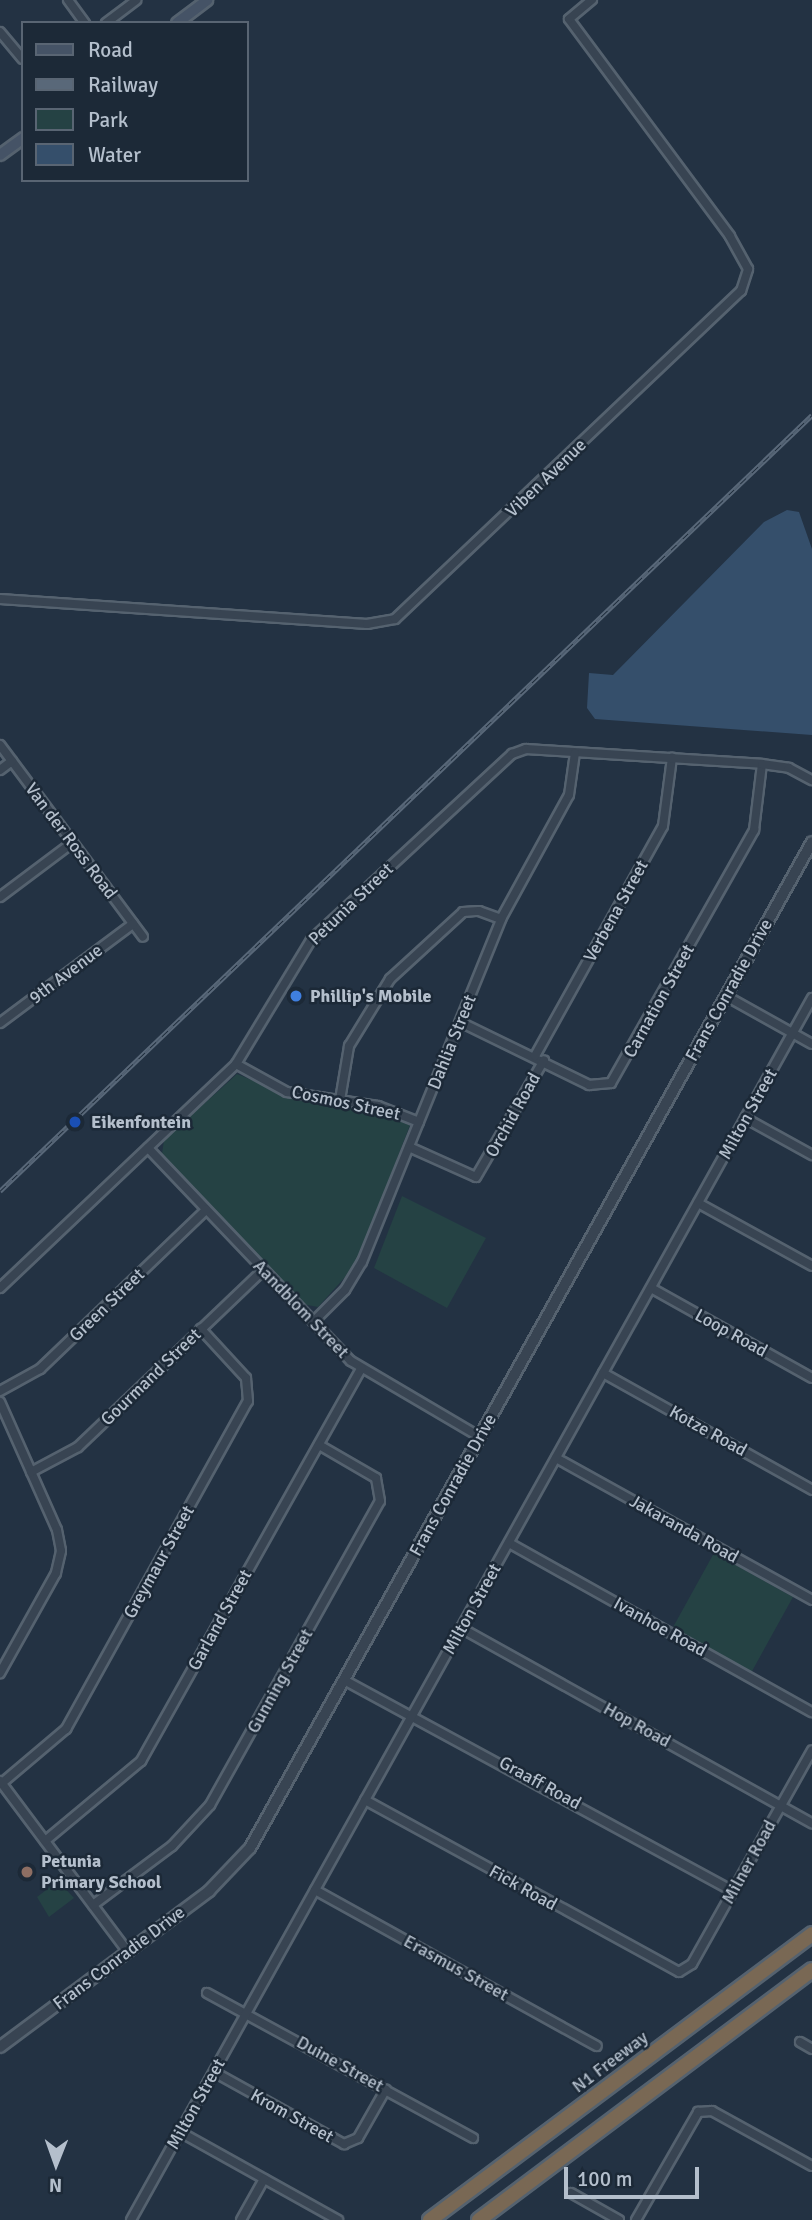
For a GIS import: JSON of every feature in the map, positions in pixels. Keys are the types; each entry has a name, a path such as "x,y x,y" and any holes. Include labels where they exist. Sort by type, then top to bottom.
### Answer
{"highway":[{"name":"N1 Freeway","path":"430,2220 812,1934"},
{"path":"479,2220 812,1970"}],"main road":[{"path":"180,21 207,0"},
{"path":"0,155 21,139"}],"street":[{"path":"68,0 84,21"},
{"path":"109,21 136,0"},
{"name":"Viben Avenue","path":"0,599 366,624 395,619 741,290 748,269 730,236 569,19 592,0"},
{"path":"0,32 21,57"},
{"name":"Van der Ross Road","path":"0,745 143,937"},
{"name":"Petunia Street","path":"0,1288 236,1064 312,940 498,765 526,749 762,764 789,768 812,780"},
{"name":"Dahlia Street","path":"313,1322 355,1278 502,919 569,794 575,753"},
{"name":"Verbena Street","path":"539,1058 663,826 672,758"},
{"path":"0,770 12,761"},
{"name":"Carnation Street","path":"460,1022 597,1087 616,1078 754,830 762,764"},
{"name":"Frans Conradie Drive","path":"0,2047 209,1891 241,1860 812,842"},
{"path":"0,897 72,843"},
{"path":"340,1100 349,1046 390,979 463,912 479,911 502,919"},
{"name":"9th Avenue","path":"0,1023 133,924"},
{"path":"726,996 812,1044"},
{"name":"Milton Street","path":"131,2220 812,998"},
{"name":"Orchid Road","path":"409,1147 476,1177 539,1058"},
{"name":"Cosmos Street","path":"236,1064 287,1092 340,1100 419,1122"},
{"path":"745,1118 812,1155"},
{"name":"Aandblom Street","path":"148,1148 361,1369 480,1437"},
{"path":"698,1203 812,1266"},
{"name":"Green Street","path":"0,1391 40,1369 206,1210"},
{"name":"Gourmand Street","path":"31,1472 78,1447 263,1270"},
{"name":"Loop Road","path":"650,1288 812,1378"},
{"name":"Greymaur Street","path":"1,1782 66,1728 248,1401 246,1378 201,1329"},
{"name":"Garland Street","path":"45,1840 137,1766 361,1369"},
{"name":"Kotze Road","path":"603,1373 812,1490"},
{"path":"0,1402 57,1530 60,1560 0,1673"},
{"name":"Gunning Street","path":"93,1905 172,1846 210,1805 380,1501 376,1478 318,1445"},
{"name":"Jakaranda Road","path":"556,1458 812,1600"},
{"name":"Ivanhoe Road","path":"509,1543 812,1712"},
{"name":"Hop Road","path":"461,1628 812,1823"},
{"name":"Graaff Road","path":"344,1680 413,1714 733,1891"},
{"name":"Milner Road","path":"682,1971 692,1964 812,1750"},
{"path":"1,1782 128,1952"},
{"name":"Fick Road","path":"365,1800 672,1971 682,1971"},
{"name":"Erasmus Street","path":"315,1890 597,2046"},
{"name":"Duine Street","path":"206,1993 473,2137"},
{"path":"800,2042 812,2049"},
{"name":"Krom Street","path":"214,2072 344,2144 358,2138 386,2089"},
{"path":"636,2220 698,2112 712,2111 812,2166"},
{"path":"180,2132 338,2220"},
{"path":"241,2220 264,2179"},
{"path":"571,2193 619,2220"}],"green space":[{"path":"237,1074 295,1098 390,1114 410,1125 356,1265 318,1307 302,1304 162,1154 164,1140"},
{"path":"402,1196 486,1238 447,1308 374,1268"},
{"path":"714,1553 793,1597 751,1673 672,1629"},
{"path":"58,1881 74,1898 49,1917 37,1897"}],"water":[{"path":"787,510 799,512 812,549 812,735 595,719 587,708 589,673 613,675 764,522"}],"railway":[{"path":"0,1191 812,415"}],"place":[{"name":"Phillip's Mobile","path":"296,996"},
{"name":"Eikenfontein","path":"75,1122"},
{"name":"Petunia Primary School","path":"27,1872"}]}
